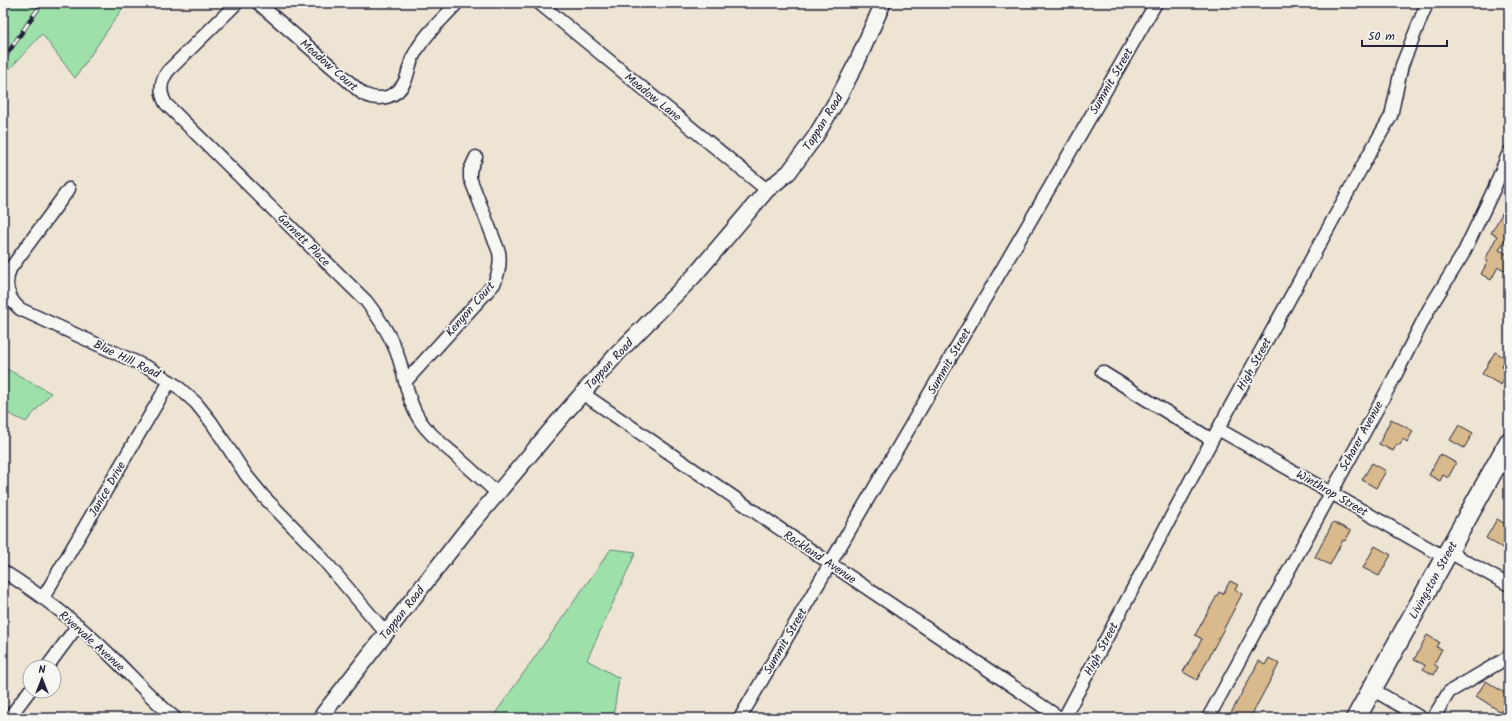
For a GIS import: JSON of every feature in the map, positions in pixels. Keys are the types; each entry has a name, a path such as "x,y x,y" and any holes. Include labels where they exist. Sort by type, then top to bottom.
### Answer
{"main road":[{"name":"Livingston Street","path":"1356,718 1509,442"}],"street":[{"name":"Garnett Place","path":"237,3 168,71 163,78 160,87 166,104 366,301 379,318 391,338 399,359 413,407 421,422 433,436 498,493"},
{"name":"Meadow Court","path":"258,3 363,94 372,98 380,99 393,95 403,85 415,52 457,3"},
{"name":"Meadow Lane","path":"539,3 767,190"},
{"name":"Tappan Road","path":"320,718 464,533 582,393 617,354 694,276 767,190 789,172 814,137 837,100 857,62 883,3"},
{"name":"Summit Street","path":"740,718 1156,3"},
{"name":"High Street","path":"1064,718 1212,440 1391,116 1396,100 1402,65 1427,3"},
{"name":"Scharer Avenue","path":"1208,718 1429,309 1466,247 1494,189 1509,152"},
{"name":"Kenyon Court","path":"405,382 494,284 498,274 500,264 499,252 470,178 470,170 476,158"},
{"name":"Blue Hill Road","path":"69,189 10,269 6,287 9,297 20,309 144,365 170,381 196,403 212,423 246,475 264,497 311,545 386,633"},
{"path":"1102,372 1212,440"},
{"name":"Janice Drive","path":"43,598 170,381"},
{"name":"Rockland Avenue","path":"582,393 830,564 1060,718"},
{"name":"Winthrop Street","path":"1218,429 1447,555 1509,585"},
{"name":"Rivervale Avenue","path":"3,571 43,598 78,625 110,654 149,695 175,718"},
{"path":"53,659 78,625"},
{"path":"1434,718 1449,692 1507,658 1509,655"},
{"path":"1372,689 1421,718"},
{"path":"9,718 23,699"}],"green space":[{"path":"3,3 126,3 75,78 42,34 3,76"},
{"path":"3,367 51,393 26,422 3,411"},
{"path":"611,549 636,552 587,660 619,678 613,718 492,718"}],"building":[{"path":"1509,201 1509,232 1499,250 1509,255 1509,263 1505,270 1498,267 1491,280 1481,274 1488,261 1485,260 1497,236 1491,233"},
{"path":"1495,352 1506,358 1502,366 1509,369 1501,385 1482,374"},
{"path":"1391,419 1413,431 1407,442 1403,439 1400,445 1397,444 1393,451 1379,444"},
{"path":"1459,425 1473,433 1464,448 1450,440"},
{"path":"1440,454 1456,463 1448,478 1443,475 1440,481 1429,475"},
{"path":"1372,463 1386,471 1376,488 1362,480"},
{"path":"1497,519 1509,526 1509,541 1504,549 1486,538"},
{"path":"1333,522 1351,531 1345,541 1343,540 1330,565 1315,557"},
{"path":"1375,546 1391,555 1379,576 1363,568"},
{"path":"1230,581 1238,585 1235,590 1242,594 1197,680 1183,672 1202,639 1195,635 1219,592 1223,594"},
{"path":"1427,635 1439,642 1436,647 1442,649 1434,664 1438,667 1434,675 1423,669 1425,665 1414,660"},
{"path":"1269,658 1279,664 1250,718 1236,718 1230,715 1259,661 1265,665"},
{"path":"1486,681 1509,696 1509,700 1501,712 1476,696"}],"railway":[{"path":"3,60 42,3"}]}
